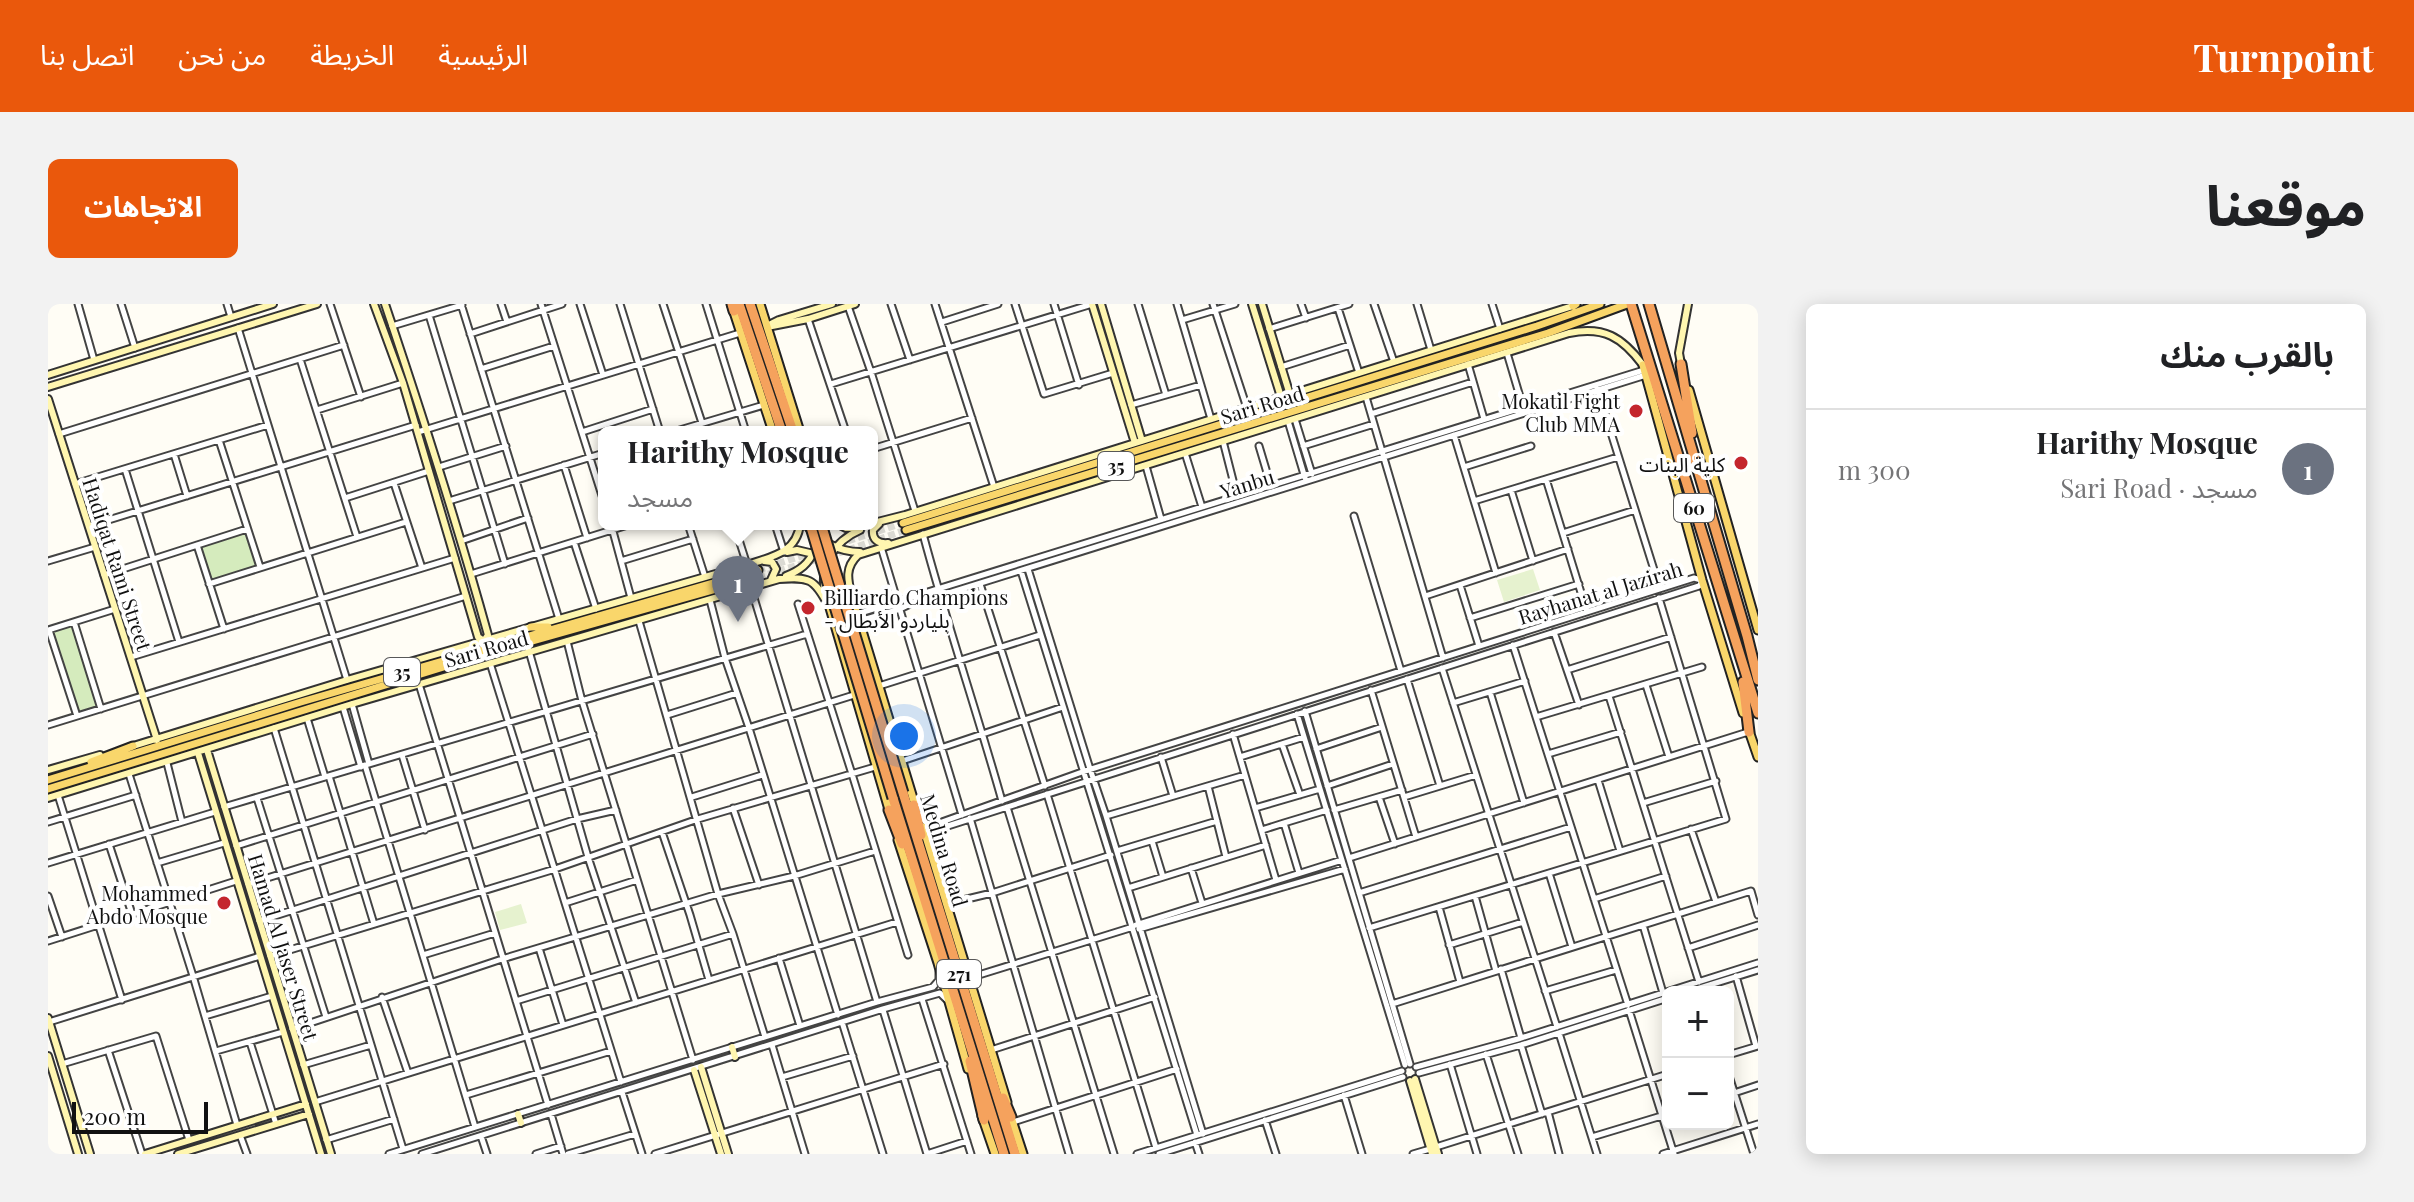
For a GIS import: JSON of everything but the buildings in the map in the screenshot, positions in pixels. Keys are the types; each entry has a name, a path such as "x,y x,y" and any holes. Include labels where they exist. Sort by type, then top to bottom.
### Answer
{"highway":[{"name":"60","path":"1629,304 1758,713"},
{"name":"60","path":"1649,304 1758,680"},
{"path":"744,306 780,426"},
{"path":"744,306 791,426"},
{"path":"1681,364 1698,472"},
{"name":"271","path":"807,530 898,796 942,904 1015,1154"},
{"name":"271","path":"825,530 953,1001 1004,1154"},
{"path":"1735,644 1745,691 1749,732"},
{"path":"914,805 942,904"},
{"path":"889,810 932,922"},
{"path":"953,1001 984,1120"},
{"path":"981,1045 1012,1119"}],"main road":[{"name":"Sari Road","path":"903,523 1600,304"},
{"name":"Sari Road","path":"903,523 1326,401 1586,321 1629,304"},
{"path":"744,306 767,327 798,426"},
{"path":"744,306 740,333 771,426"},
{"path":"1681,364 1757,627"},
{"path":"1644,370 1702,580 1758,757"},
{"name":"Sari Road","path":"48,779 157,743 561,623 758,570"},
{"name":"Sari Road","path":"48,789 738,583"},
{"path":"829,606 835,586 843,589 852,599"},
{"name":"Medina Road","path":"852,599 914,805 928,841 942,904 1023,1154"},
{"name":"Medina Road","path":"829,606 875,767 953,1001"},
{"path":"531,627 561,623"},
{"path":"1747,636 1758,663"},
{"path":"301,702 322,688"},
{"path":"48,779 133,746"},
{"path":"984,1120 995,1154"}],"street":[{"path":"78,304 94,360"},
{"path":"121,304 135,348"},
{"path":"227,304 231,317"},
{"path":"48,375 273,304"},
{"path":"48,387 317,304"},
{"path":"330,304 361,397"},
{"path":"374,304 403,383 478,637 484,641"},
{"path":"385,304 428,429 471,574 488,635 484,641"},
{"path":"392,326 462,304 561,623 596,609 784,552 791,547 801,530"},
{"path":"501,304 507,322"},
{"path":"470,334 542,307 562,304"},
{"path":"580,304 603,375"},
{"path":"620,304 658,426"},
{"path":"663,304 703,426"},
{"path":"706,304 744,426"},
{"path":"767,327 779,320 832,304"},
{"path":"891,304 910,360"},
{"path":"935,304 994,487"},
{"path":"942,322 998,304"},
{"path":"1015,304 1044,394 1113,373"},
{"path":"1054,304 1079,385"},
{"path":"831,384 1092,304 1105,331 1131,405 1138,442"},
{"path":"1101,304 1113,373 1138,442"},
{"path":"1138,304 1166,395"},
{"path":"1177,304 1211,419"},
{"path":"1182,320 1214,307 1235,304"},
{"path":"1252,304 1281,397"},
{"path":"1262,304 1290,395"},
{"path":"1301,304 1306,318"},
{"path":"1269,329 1349,304"},
{"path":"1374,304 1394,362"},
{"path":"1417,304 1431,350"},
{"path":"1492,304 1500,329"},
{"path":"1681,364 1679,353 1688,304"},
{"path":"808,311 851,305 915,511"},
{"path":"878,527 903,523 915,511 1574,305"},
{"path":"542,307 598,483"},
{"path":"1214,307 1247,408"},
{"path":"1338,308 1359,373"},
{"path":"808,311 844,426"},
{"path":"429,315 505,564"},
{"path":"238,328 347,680"},
{"path":"852,599 847,575 858,555 1569,333 1595,330 1617,338 1635,353 1644,370"},
{"path":"89,526 330,452 417,429 428,429 740,333"},
{"path":"59,434 344,345"},
{"path":"1281,367 1350,345"},
{"path":"481,369 554,346"},
{"path":"1507,353 1523,407"},
{"path":"300,358 357,537"},
{"path":"1468,364 1484,419"},
{"name":"Yanbu","path":"1383,454 1454,435 1644,370"},
{"path":"1371,414 1473,382"},
{"path":"317,410 403,383"},
{"path":"1131,405 1201,385"},
{"path":"1597,387 1660,589"},
{"name":"Yanbu","path":"858,617 900,609 918,599 980,584 1484,419 1597,387"},
{"path":"1366,397 1443,658"},
{"name":"Hadiqat Rami Street","path":"48,399 157,743"},
{"path":"692,426 765,405"},
{"path":"601,426 653,409"},
{"path":"878,447 972,418"},
{"path":"1292,420 1312,476"},
{"path":"1292,420 1305,478"},
{"path":"1303,446 1374,424"},
{"path":"75,484 268,425"},
{"path":"582,432 598,427"},
{"path":"1454,435 1496,573"},
{"path":"219,440 260,567"},
{"path":"1223,441 1237,496"},
{"path":"439,467 506,446"},
{"path":"1259,446 1271,486"},
{"path":"1464,467 1531,446"},
{"path":"1185,453 1202,507"},
{"path":"174,454 187,496"},
{"path":"449,501 598,455"},
{"path":"1474,501 1619,457"},
{"path":"564,465 587,538"},
{"path":"1146,466 1161,520"},
{"path":"125,469 179,642"},
{"path":"345,498 429,471"},
{"name":"Yanbu","path":"858,617 897,601 1305,478"},
{"path":"1546,479 1588,612"},
{"path":"394,483 422,568"},
{"path":"1511,490 1533,561"},
{"path":"1563,533 1635,510"},
{"path":"1354,516 1401,671"},
{"path":"461,541 528,518"},
{"path":"878,520 903,523"},
{"path":"209,584 406,522"},
{"path":"104,575 247,529"},
{"path":"471,574 605,530"},
{"path":"613,530 631,598"},
{"path":"690,530 705,577"},
{"path":"736,530 747,565"},
{"path":"777,530 784,552"},
{"path":"811,530 835,548 862,552 881,547"},
{"path":"779,579 799,571 814,553 822,530"},
{"name":"Medina Road","path":"829,606 823,584 828,561 835,548 856,530"},
{"path":"874,530 877,542 889,543 910,538"},
{"path":"923,534 1002,801"},
{"path":"621,561 693,539"},
{"path":"574,542 596,609"},
{"path":"197,545 224,629"},
{"path":"48,561 95,547"},
{"path":"881,547 962,815"},
{"path":"1425,596 1568,549"},
{"name":"Medina Road","path":"784,552 797,550 814,553 828,561 845,581 852,599"},
{"path":"130,657 455,558"},
{"path":"747,565 766,561 776,569 772,579 754,587 768,645 877,1002"},
{"path":"1024,570 1040,635 1082,772 1090,780 1106,816 1136,925 1141,930 1198,1137 1199,1154"},
{"path":"1024,570 1090,769 1090,780 1198,1137"},
{"name":"Sari Road","path":"48,798 490,663 528,648 567,641 779,579 804,577 814,582 829,606"},
{"name":"Rayhanat al Jazirah","path":"914,805 927,824 939,823 1090,769 1694,578 1702,580 1699,586 970,818 929,832 928,841"},
{"path":"980,584 1045,786"},
{"path":"1470,618 1579,584"},
{"path":"1460,585 1479,646"},
{"path":"1747,591 1758,597"},
{"path":"48,725 466,596"},
{"path":"1369,928 1726,819 1659,598"},
{"path":"710,600 725,658 838,1015"},
{"path":"798,604 908,955"},
{"path":"470,611 480,608"},
{"path":"77,716 48,630 115,609"},
{"path":"1757,627 1758,614"},
{"path":"639,621 718,894 765,1037"},
{"path":"74,622 101,709"},
{"path":"48,770 133,746 157,743 347,680 531,627"},
{"path":"1554,632 1579,705"},
{"path":"224,807 807,634"},
{"path":"879,686 1040,635"},
{"path":"1567,670 1671,637"},
{"path":"567,641 582,701 693,1060"},
{"path":"1513,645 1662,1106"},
{"path":"528,648 588,857 636,1003"},
{"path":"1463,651 1466,660"},
{"path":"490,663 621,1082"},
{"path":"1536,717 1702,667"},
{"path":"1442,668 1597,1154"},
{"path":"1407,679 1440,786"},
{"path":"1453,703 1525,681"},
{"path":"419,684 548,1105"},
{"path":"1646,685 1669,757"},
{"path":"1371,690 1416,837"},
{"path":"1490,692 1524,803"},
{"path":"667,715 737,693"},
{"path":"248,884 854,695"},
{"path":"1609,696 1701,986"},
{"path":"352,704 365,765"},
{"path":"343,707 365,765 475,1127"},
{"path":"901,761 1063,707"},
{"path":"1305,711 1334,810 1345,869 1434,1151"},
{"path":"1297,714 1327,810 1359,893 1410,1072"},
{"path":"307,718 374,924"},
{"path":"1316,749 1382,727"},
{"path":"274,728 403,1149"},
{"path":"1548,754 1621,732"},
{"path":"968,978 1749,732"},
{"path":"236,846 593,734"},
{"path":"1233,734 1276,880"},
{"path":"1240,757 1304,737"},
{"path":"1282,744 1300,795"},
{"name":"Hamad Al Jaser Street","path":"207,750 331,1154"},
{"name":"Hamad Al Jaser Street","path":"198,753 321,1154"},
{"path":"402,754 425,830"},
{"path":"1161,757 1173,796"},
{"path":"201,763 203,759 210,760"},
{"path":"167,763 182,822"},
{"path":"1327,786 1393,764"},
{"path":"270,956 555,869 733,808 875,767"},
{"path":"129,774 237,1125"},
{"path":"692,797 762,775"},
{"path":"1106,816 1245,775"},
{"path":"1334,810 1476,775"},
{"path":"1598,780 1620,851"},
{"path":"1643,803 1716,781"},
{"path":"1208,786 1226,857"},
{"path":"1255,808 1320,789"},
{"path":"1047,794 1157,1151"},
{"path":"58,795 122,1000"},
{"path":"48,822 136,795"},
{"path":"1379,797 1395,844"},
{"path":"257,798 326,1017"},
{"path":"1007,807 1114,1154"},
{"path":"733,808 759,885"},
{"path":"259,921 577,819 616,810"},
{"path":"1262,830 1327,810"},
{"path":"48,863 215,812"},
{"path":"970,818 1069,1154"},
{"path":"942,904 992,893 1217,821"},
{"path":"1284,823 1299,873"},
{"path":"1359,893 1571,827"},
{"path":"1691,829 1716,902"},
{"path":"662,832 709,980"},
{"path":"1152,841 1163,877"},
{"path":"157,863 224,843"},
{"path":"109,844 132,914"},
{"path":"1128,888 1266,845"},
{"path":"292,1029 502,959 875,851"},
{"path":"1191,868 1202,903"},
{"path":"1141,930 1345,869"},
{"path":"1549,873 1572,947"},
{"path":"1594,899 1666,876"},
{"path":"565,903 637,880"},
{"path":"48,941 236,881"},
{"path":"1392,1004 1751,891 1758,915"},
{"path":"48,896 62,937"},
{"path":"1475,896 1559,1154"},
{"path":"1439,907 1460,982"},
{"path":"315,1102 897,922"},
{"path":"1449,945 1523,922"},
{"path":"1643,925 1663,986"},
{"path":"1688,948 1758,925"},
{"path":"423,956 495,933"},
{"path":"516,1001 733,934"},
{"path":"539,948 563,1025"},
{"path":"90,1154 49,1020 260,956"},
{"path":"779,958 800,1026"},
{"path":"389,1154 933,987 939,980 938,963"},
{"path":"1703,986 1758,963"},
{"path":"1545,991 1616,970"},
{"path":"1704,986 1758,970"},
{"path":"1734,1053 1757,1046 1736,976"},
{"path":"926,989 925,998 971,1154"},
{"path":"422,1154 883,1009 940,993 953,1001"},
{"path":"205,1016 272,996"},
{"path":"382,997 408,1073"},
{"path":"991,1050 1155,997"},
{"path":"1198,1137 1265,1120 1410,1072 1486,1054 1662,997"},
{"path":"883,1009 927,1154 967,1141"},
{"path":"842,1022 883,1154"},
{"path":"216,1051 283,1032"},
{"path":"62,1064 156,1036 189,1140"},
{"path":"250,1042 276,1124"},
{"path":"1137,1154 1157,1151 1410,1072 1521,1042"},
{"path":"303,1065 371,1045"},
{"path":"772,1045 805,1154"},
{"path":"732,1047 735,1057"},
{"path":"108,1050 143,1154 306,1104"},
{"path":"466,1095 611,1051"},
{"path":"1486,1054 1518,1154"},
{"path":"48,1056 78,1154"},
{"path":"782,1077 853,1056"},
{"path":"655,1154 944,1064"},
{"path":"1450,1064 1477,1154"},
{"path":"698,1068 721,1154"},
{"path":"1012,1119 1177,1069"},
{"path":"1413,1154 1434,1151 1508,1124 1662,1076"},
{"path":"1734,1093 1758,1085"},
{"path":"622,1092 642,1154"},
{"path":"1344,1095 1362,1154"},
{"path":"1734,1101 1754,1154"},
{"path":"178,1154 199,1151 309,1114"},
{"path":"518,1114 521,1123"},
{"path":"551,1114 566,1154 635,1134"},
{"path":"1592,1137 1662,1115"},
{"path":"326,1140 394,1119"},
{"path":"1265,1120 1276,1154"},
{"path":"70,1127 81,1124"},
{"path":"1663,1154 1758,1124"},
{"path":"1669,1130 1674,1152"},
{"path":"718,1134 728,1154"},
{"path":"240,1135 247,1154"},
{"path":"481,1136 487,1154"},
{"path":"536,1154 561,1146"}],"green space":[{"path":"245,531 256,566 210,580 199,545"},
{"path":"1533,569 1540,590 1504,602 1497,580"},
{"path":"72,625 98,707 78,713 52,631"},
{"path":"521,904 527,923 500,930 495,912"}],"tunnel":[{"path":"758,570 903,523"},
{"path":"738,583 906,530"}],"place":[{"name":"Mokatil Fight Club MMA","path":"1636,411"},
{"name":"كلية البنات","path":"1741,463"},
{"name":"Billiardo Champions - بلياردو الأبطال","path":"808,608"},
{"name":"Harithy Mosque","path":"738,622"},
{"name":"Mohammed Abdo Mosque","path":"224,903"}]}
